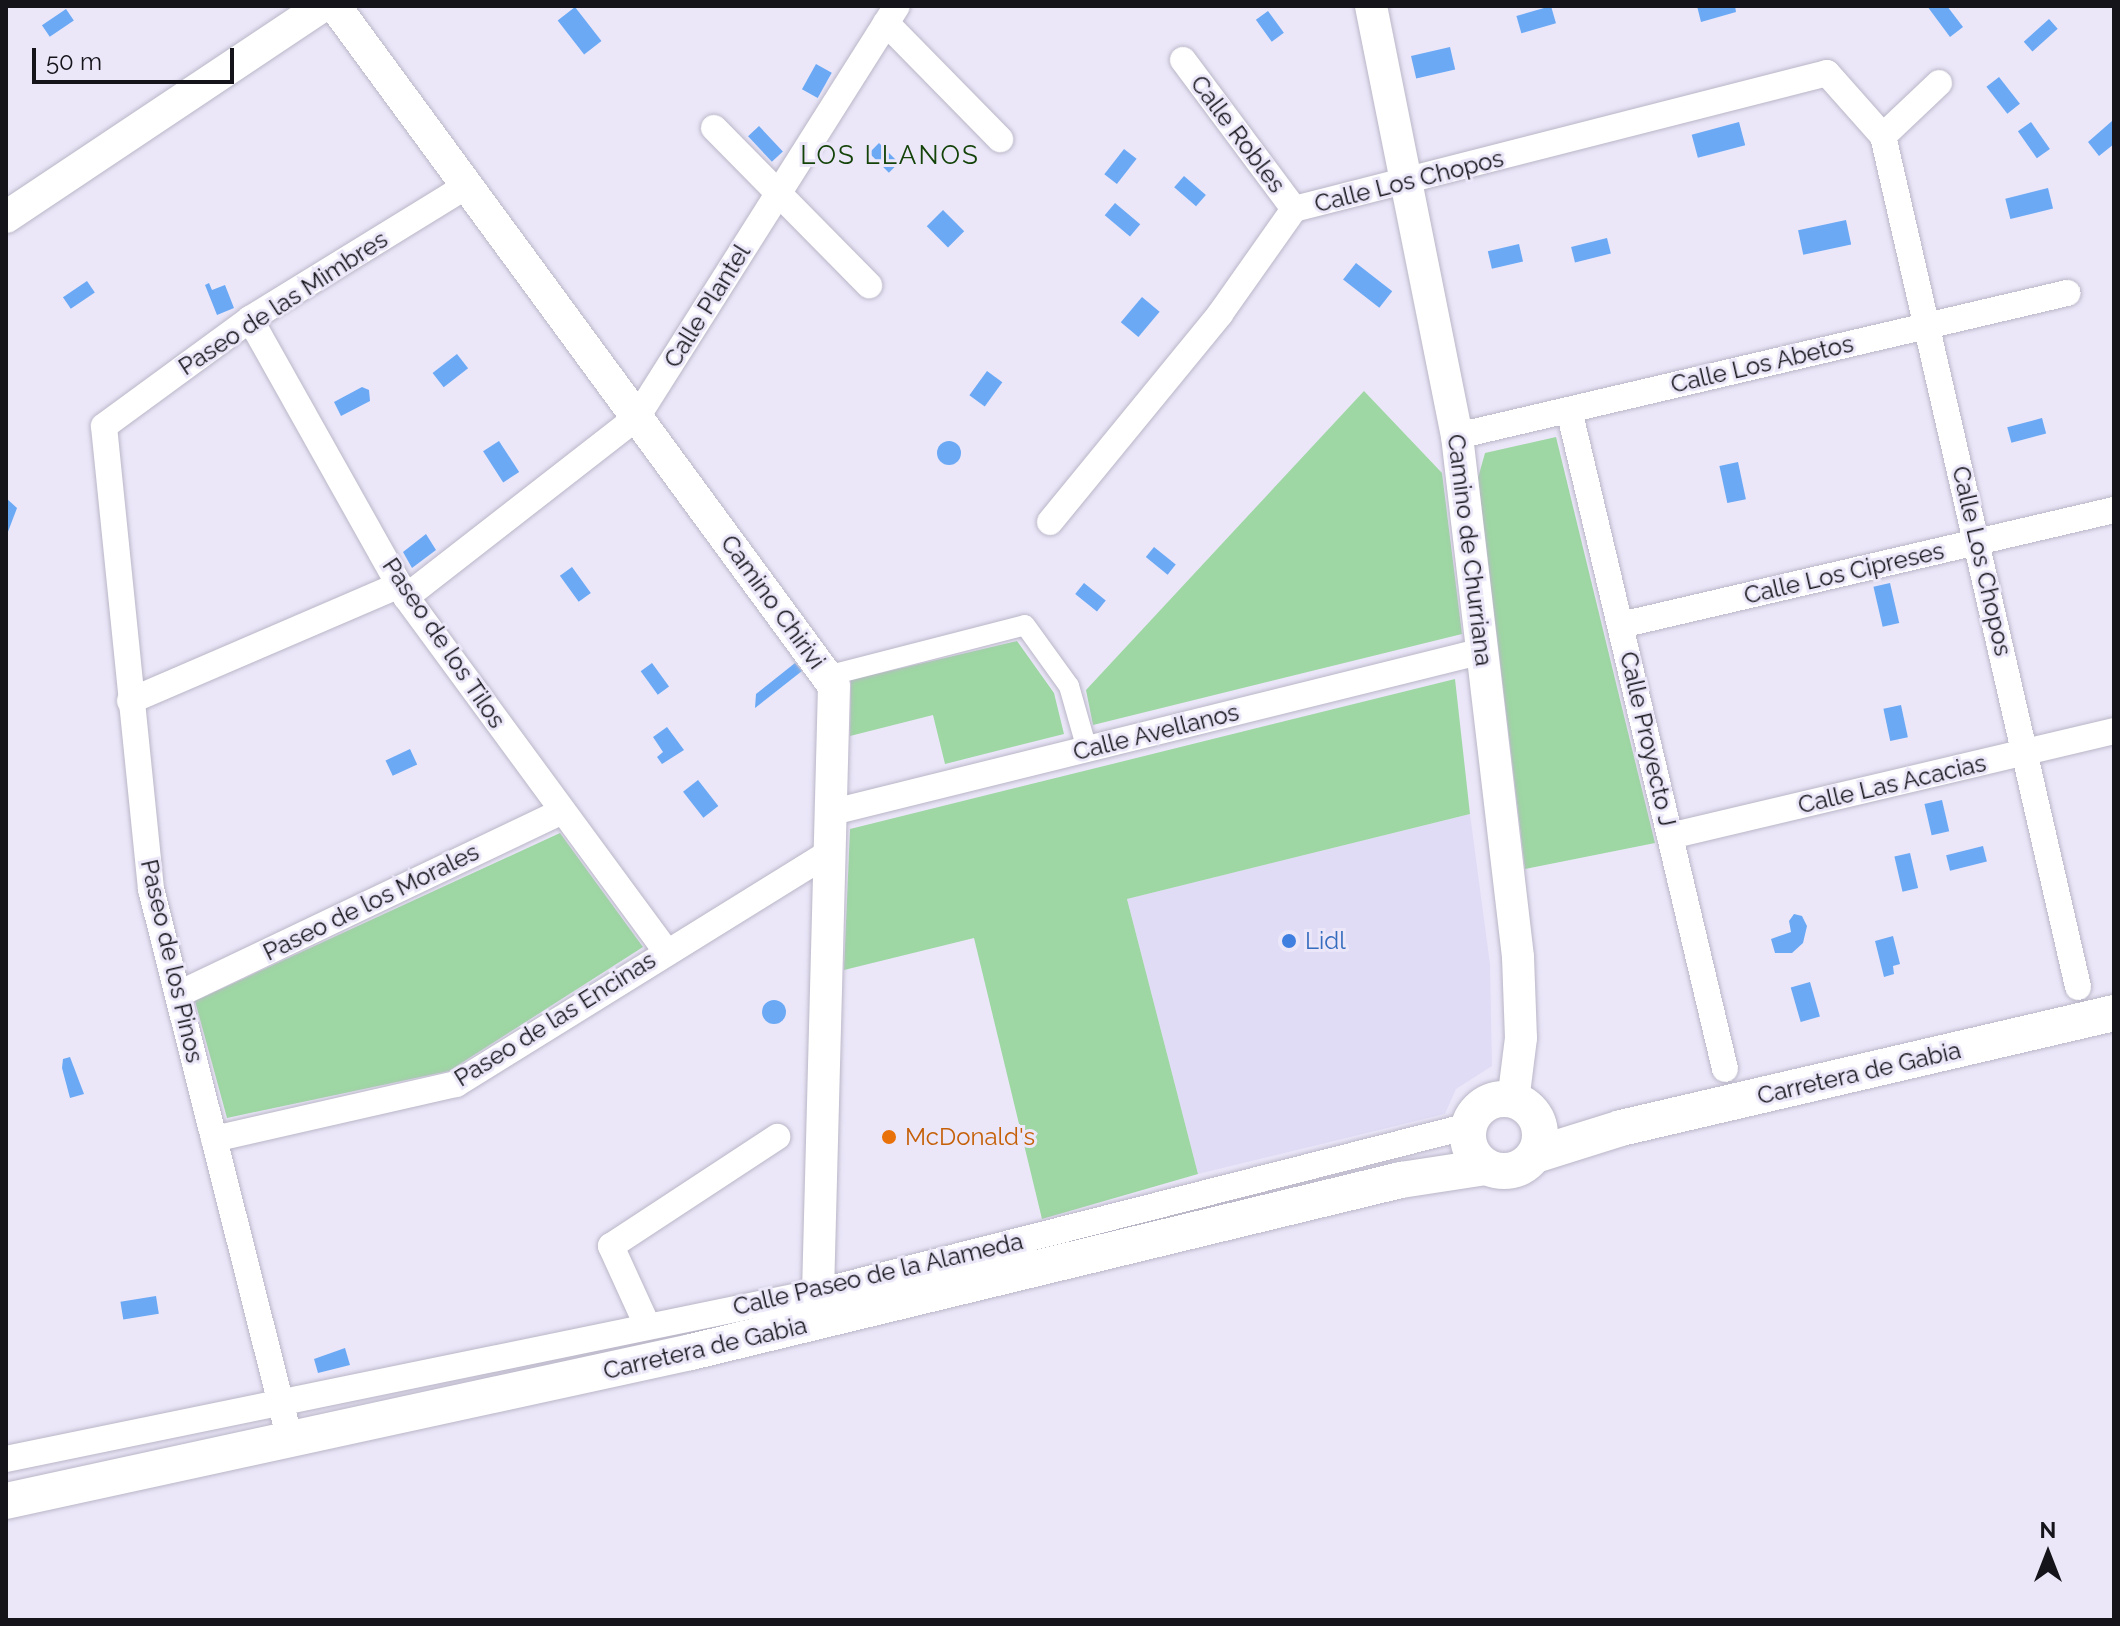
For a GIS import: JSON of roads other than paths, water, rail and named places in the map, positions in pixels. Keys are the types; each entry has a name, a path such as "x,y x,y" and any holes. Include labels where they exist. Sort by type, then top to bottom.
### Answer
{"main road":[{"name":"Carretera de Gabia","path":"1535,1155 1605,1132 2114,1013"},
{"path":"1491,1102 1525,1110 1540,1143 1535,1155 1508,1171 1486,1167 1477,1159 1469,1131 1491,1102"},
{"name":"Carretera de Gabia","path":"1525,1110 1605,1132"},
{"name":"Carretera de Gabia","path":"1401,1180 1469,1131"},
{"name":"Carretera de Gabia","path":"6,1501 290,1440 820,1306 1401,1180 1486,1167"}],"street":[{"path":"6,217 322,6"},
{"name":"Camino Chirivi","path":"335,6 834,686 827,854 820,1306"},
{"name":"Camino de Churriana","path":"1371,6 1457,436 1518,957 1525,1110"},
{"name":"Calle Plantel","path":"130,701 403,591 637,417 892,11 1000,139"},
{"name":"Calle Robles","path":"1183,60 1294,209"},
{"name":"Calle Los Chopos","path":"1050,522 1220,314 1294,209 1406,183 1827,73 1883,136 1925,326 1979,541 2078,987"},
{"path":"1883,136 1939,83"},
{"path":"714,128 869,285"},
{"name":"Paseo de las Mimbres","path":"104,426 250,319 466,186"},
{"name":"Calle Los Abetos","path":"1457,436 2067,293"},
{"name":"Paseo de los Tilos","path":"250,319 403,591 665,950"},
{"name":"Calle Proyecto J","path":"1569,410 1725,1069"},
{"name":"Paseo de los Pinos","path":"104,426 151,889 290,1440"},
{"name":"Calle Los Cipreses","path":"1621,625 2114,510"},
{"path":"827,676 1025,625 1069,686 1087,749"},
{"name":"Calle Avellanos","path":"829,813 1483,651"},
{"name":"Calle Las Acacias","path":"1670,836 2114,731"},
{"name":"Paseo de los Morales","path":"179,994 562,811"},
{"name":"Paseo de las Encinas","path":"214,1139 456,1084 665,950 827,854"},
{"name":"Calle Paseo de la Alameda","path":"6,1459 647,1325 820,1306 1469,1131"},
{"path":"647,1325 611,1246 777,1137"}],"water":[{"path":"1551,6 1556,23 1521,33 1516,16"},
{"path":"1697,6 1735,6 1736,12 1701,22"},
{"path":"1927,6 1947,6 1963,27 1950,37"},
{"path":"575,7 601,41 584,54 558,21"},
{"path":"66,9 74,21 50,37 42,25"},
{"path":"1268,11 1284,33 1272,42 1256,20"},
{"path":"2049,19 2058,29 2032,51 2024,42"},
{"path":"1450,47 1455,69 1416,78 1411,56"},
{"path":"816,64 832,73 818,98 802,89"},
{"path":"1999,77 2020,104 2007,114 1986,87"},
{"path":"2112,121 2114,144 2099,156 2088,142"},
{"path":"1739,122 1745,145 1698,158 1692,135"},
{"path":"2031,122 2050,149 2037,158 2018,131"},
{"path":"759,126 783,152 772,162 748,136"},
{"path":"879,143 899,163 889,173 869,153"},
{"path":"1124,149 1137,159 1117,184 1104,174"},
{"path":"1184,176 1206,195 1196,206 1174,187"},
{"path":"2048,188 2053,208 2010,219 2005,199"},
{"path":"1115,203 1140,224 1130,236 1105,215"},
{"path":"943,210 964,231 948,247 927,226"},
{"path":"1846,220 1851,244 1803,255 1798,230"},
{"path":"1607,238 1611,254 1575,262 1571,247"},
{"path":"1519,244 1523,262 1492,269 1488,251"},
{"path":"1356,263 1392,291 1379,308 1343,280"},
{"path":"87,281 95,293 71,309 63,297"},
{"path":"209,283 212,290 225,285 234,308 217,315 205,285"},
{"path":"1142,297 1160,312 1138,337 1121,322"},
{"path":"457,354 468,368 444,387 433,373"},
{"path":"987,371 1002,382 985,406 969,395"},
{"path":"362,387 369,390 370,401 341,416 334,402"},
{"path":"2042,418 2046,433 2011,443 2007,427"},
{"path":"499,441 519,472 503,482 483,451"},
{"path":"949,441 958,444 961,453 958,462 949,465 940,462 937,453 940,444"},
{"path":"1738,462 1746,499 1727,503 1719,466"},
{"path":"6,498 17,508 6,537"},
{"path":"426,534 436,550 412,568 403,552"},
{"path":"1154,547 1176,565 1168,575 1146,557"},
{"path":"572,567 591,593 579,602 560,576"},
{"path":"1084,583 1106,601 1097,612 1075,594"},
{"path":"1890,583 1899,623 1883,627 1873,587"},
{"path":"652,663 669,686 658,695 641,671"},
{"path":"795,663 802,671 755,708 756,694"},
{"path":"1901,705 1908,737 1890,741 1883,709"},
{"path":"667,727 684,750 662,764 657,757 663,752 653,737"},
{"path":"410,749 417,764 393,776 386,760"},
{"path":"698,780 718,806 703,818 683,792"},
{"path":"1942,800 1949,831 1932,835 1924,804"},
{"path":"1983,846 1987,862 1950,871 1946,855"},
{"path":"1910,853 1918,888 1903,892 1894,857"},
{"path":"1794,914 1802,916 1807,926 1803,943 1792,953 1775,953 1771,939 1791,932 1789,921"},
{"path":"1893,936 1900,964 1893,966 1894,974 1884,977 1875,941"},
{"path":"1810,982 1820,1017 1801,1022 1791,988"},
{"path":"774,1000 783,1003 786,1012 783,1021 774,1024 765,1021 762,1012 765,1003"},
{"path":"70,1057 84,1094 70,1098 62,1068 63,1059"},
{"path":"156,1296 159,1314 123,1319 120,1302"},
{"path":"345,1348 350,1365 318,1373 314,1359"}],"place":[{"name":"Lidl","path":"1289,941"},
{"name":"McDonald's","path":"889,1137"}],"district":[{"name":"LOS LLANOS","path":"890,156"}]}
